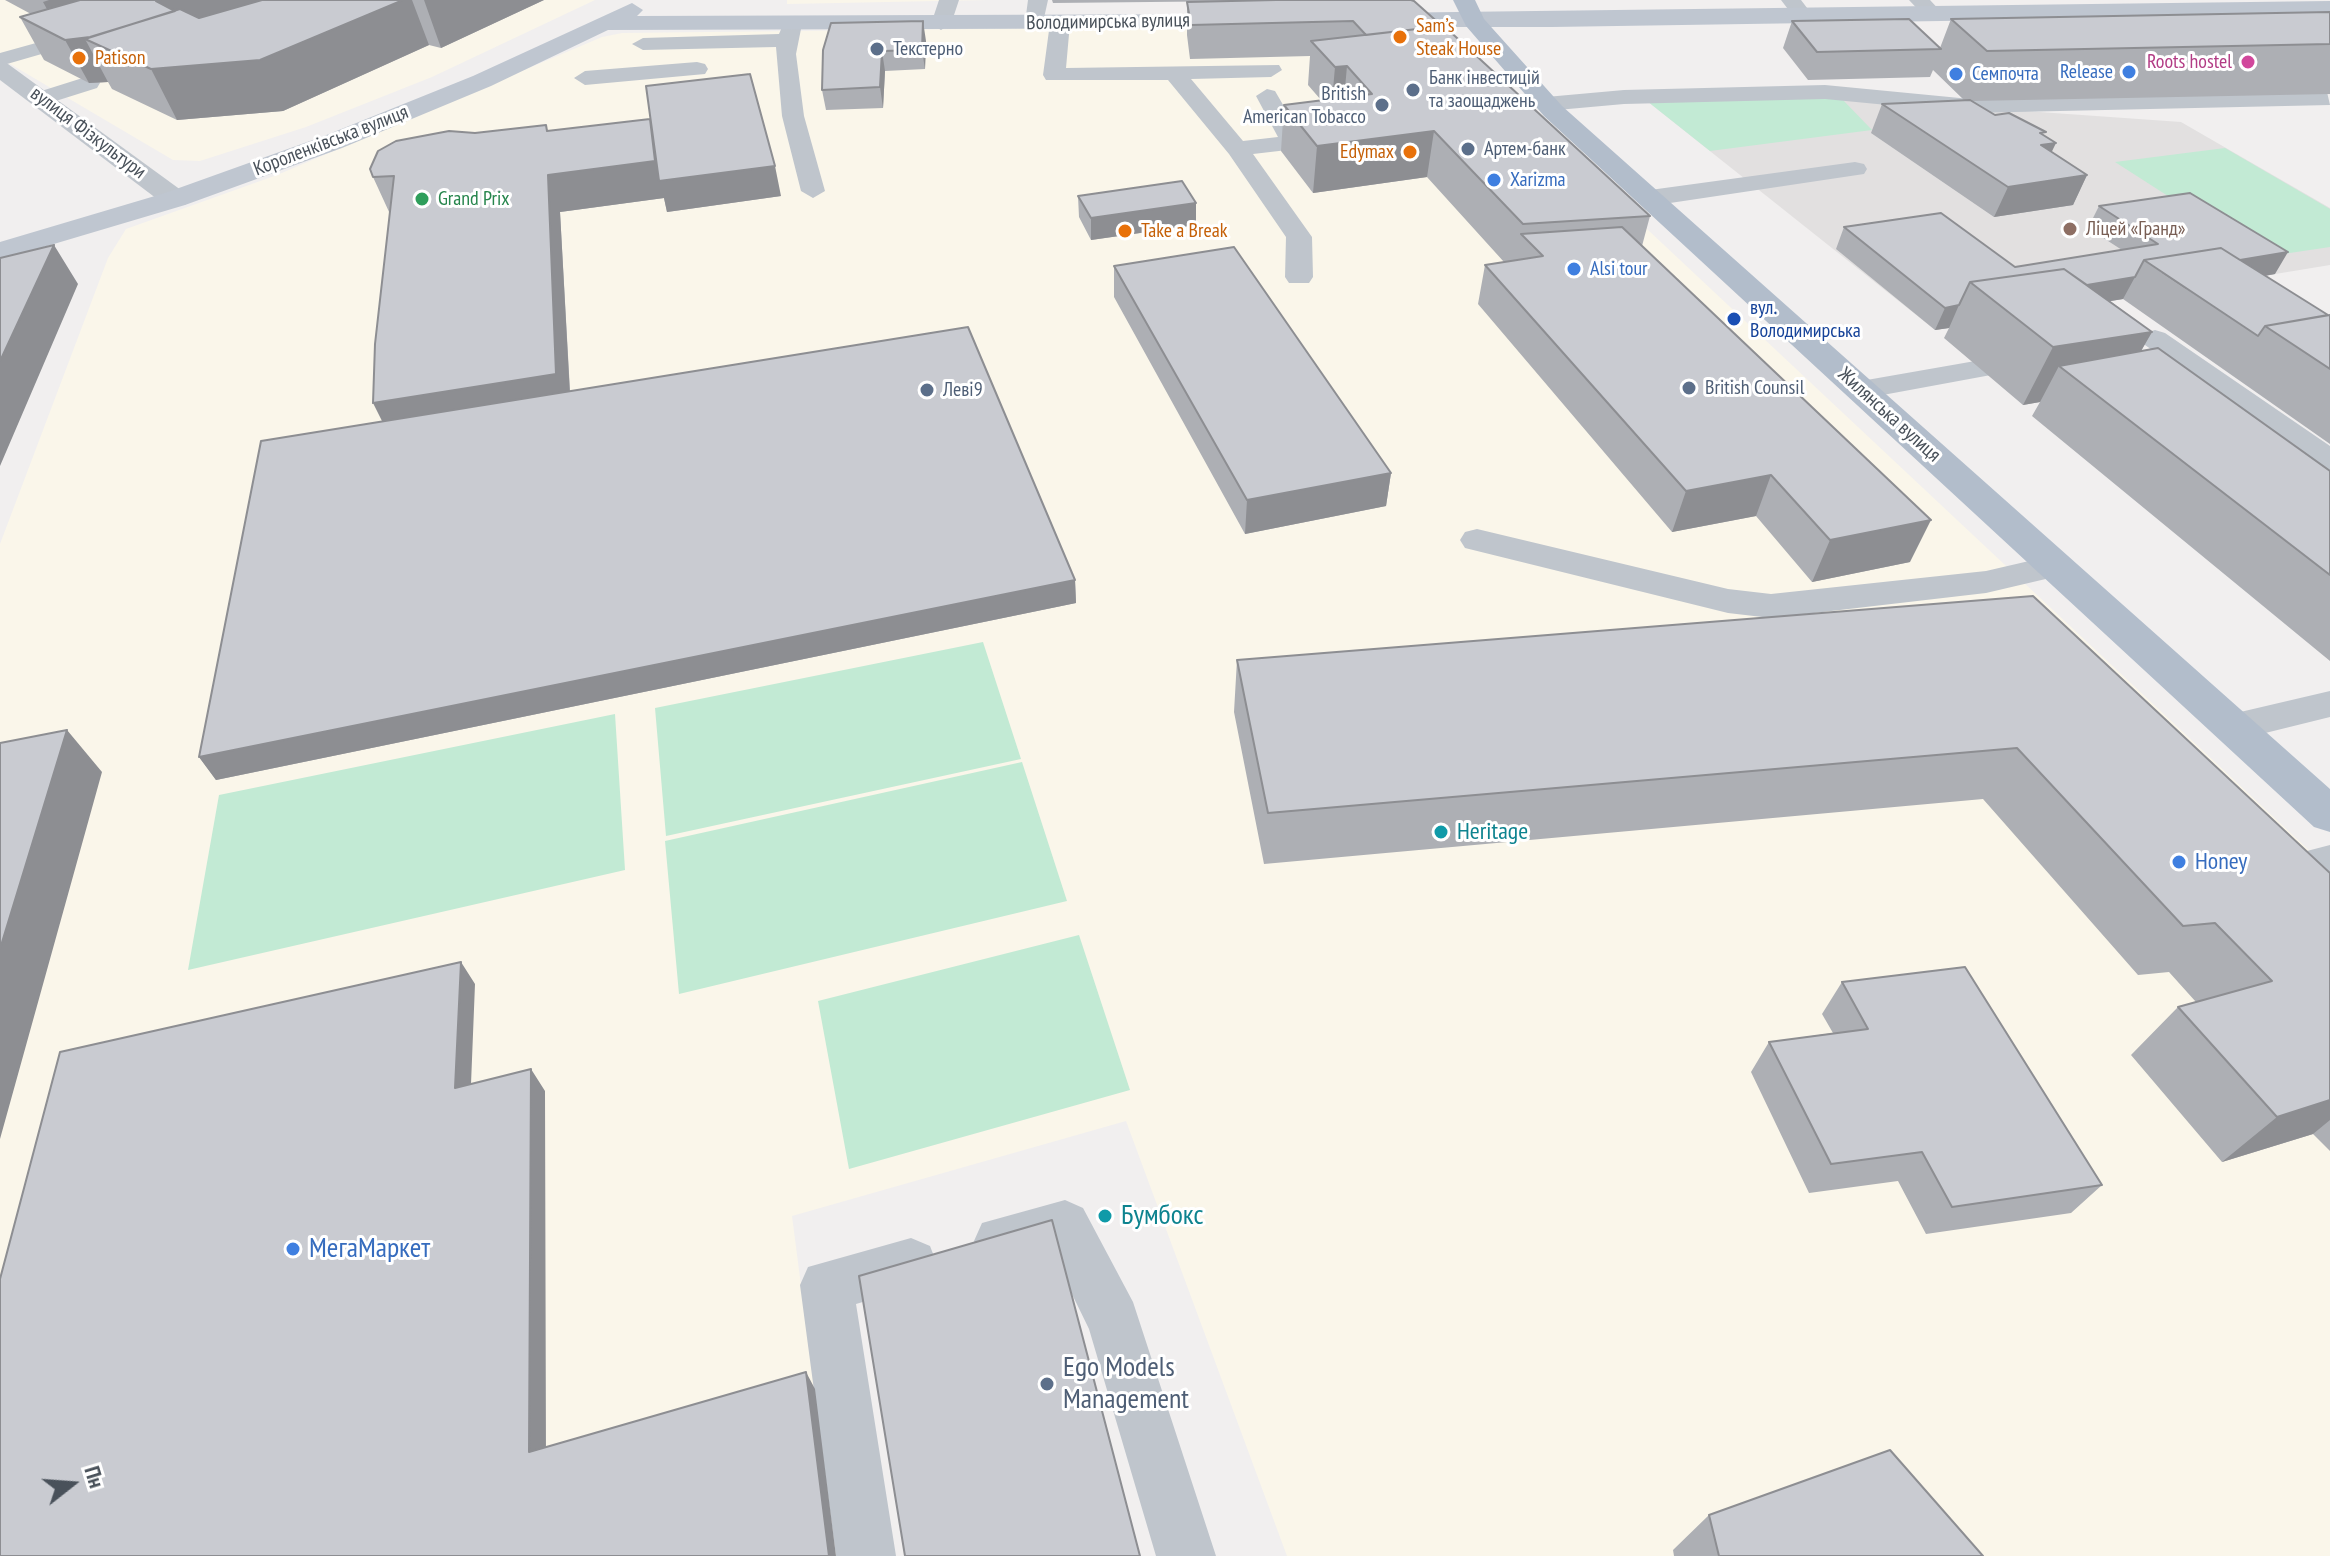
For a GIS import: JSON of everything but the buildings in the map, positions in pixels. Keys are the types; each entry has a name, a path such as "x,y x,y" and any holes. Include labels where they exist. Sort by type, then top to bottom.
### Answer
{"main road":[{"name":"Жилянська вулиця","path":"1469,10 1541,110 1650,198 2330,815"}],"street":[{"name":"Короленківська вулиця","path":"0,251 175,199 413,111 651,0"},
{"path":"1352,20 1469,10 2148,6 2330,8"},
{"name":"Володимирська вулиця","path":"606,23 789,32 941,24 1036,11 1060,23 1276,21"},
{"name":"вулиця Фізкультури","path":"0,69 175,199"}],"lane":[{"path":"941,24 949,0"},
{"path":"0,50 111,23 0,60"},
{"path":"1060,23 1054,75 1271,70"},
{"path":"643,44 789,32 793,116 813,191"},
{"path":"585,78 697,69"},
{"path":"1174,73 1237,149 1299,237 1299,277"},
{"path":"43,98 89,83"},
{"path":"1541,110 1624,97 1825,92 1970,106 2327,99"},
{"path":"1267,96 1293,142"},
{"path":"1237,149 1338,139"},
{"path":"1650,198 1855,169"},
{"path":"2124,345 2165,338 2330,461"},
{"path":"1861,390 1981,369"},
{"path":"1477,540 1728,601 1771,606 1986,582 2055,566"},
{"path":"2233,727 2330,704"},
{"path":"2239,885 2330,861"},
{"path":"866,1556 827,1285 1065,1225 1114,1321 1186,1556"}],"shaded area":[{"path":"0,0 595,0 432,77 306,127 200,161 173,160 0,58"},
{"path":"787,0 988,0 787,4"},
{"path":"1408,24 1436,31 2330,870 2330,1556 1287,1556 1126,1121 792,1216 836,1556 0,1556 0,544 108,258 126,229 277,175 602,37 622,33"},
{"name":"Ліцей «Гранд»","path":"1841,98 2181,122 2330,208 2330,265 1935,330 1647,101"}],"green space":[{"path":"1841,98 1872,130 1710,151 1647,101"},
{"path":"2225,148 2330,209 2330,247 2263,257 2115,162"},
{"path":"983,642 1021,759 666,836 655,708"},
{"path":"615,714 625,870 188,970 219,795"},
{"path":"1022,762 1067,901 679,994 665,841"},
{"path":"1079,935 1130,1090 849,1169 818,1001"}],"place":[{"name":"Sam’s Steak House","path":"1400,37"},
{"name":"Текстерно","path":"877,49"},
{"name":"Patison","path":"79,58"},
{"name":"Roots hostel","path":"2248,62"},
{"name":"Release","path":"2129,72"},
{"name":"Семпочта","path":"1956,74"},
{"name":"Банк інвестицій та заощаджень","path":"1413,90"},
{"name":"British American Tobacco","path":"1382,105"},
{"name":"Артем-банк","path":"1468,149"},
{"name":"Edymax","path":"1410,152"},
{"name":"Xarizma","path":"1494,180"},
{"name":"Grand Prix","path":"422,199"},
{"name":"Ліцей «Гранд»","path":"2070,229"},
{"name":"Take a Break","path":"1125,231"},
{"name":"Alsi tour","path":"1574,269"},
{"name":"вул. Володимирська","path":"1734,319"},
{"name":"British Counsil","path":"1689,388"},
{"name":"Леві9","path":"927,390"},
{"name":"Heritage","path":"1441,832"},
{"name":"Honey","path":"2179,862"},
{"name":"Бумбокс","path":"1105,1216"},
{"name":"МегаМаркет","path":"293,1249"},
{"name":"Ego Models Management","path":"1047,1384"}]}
